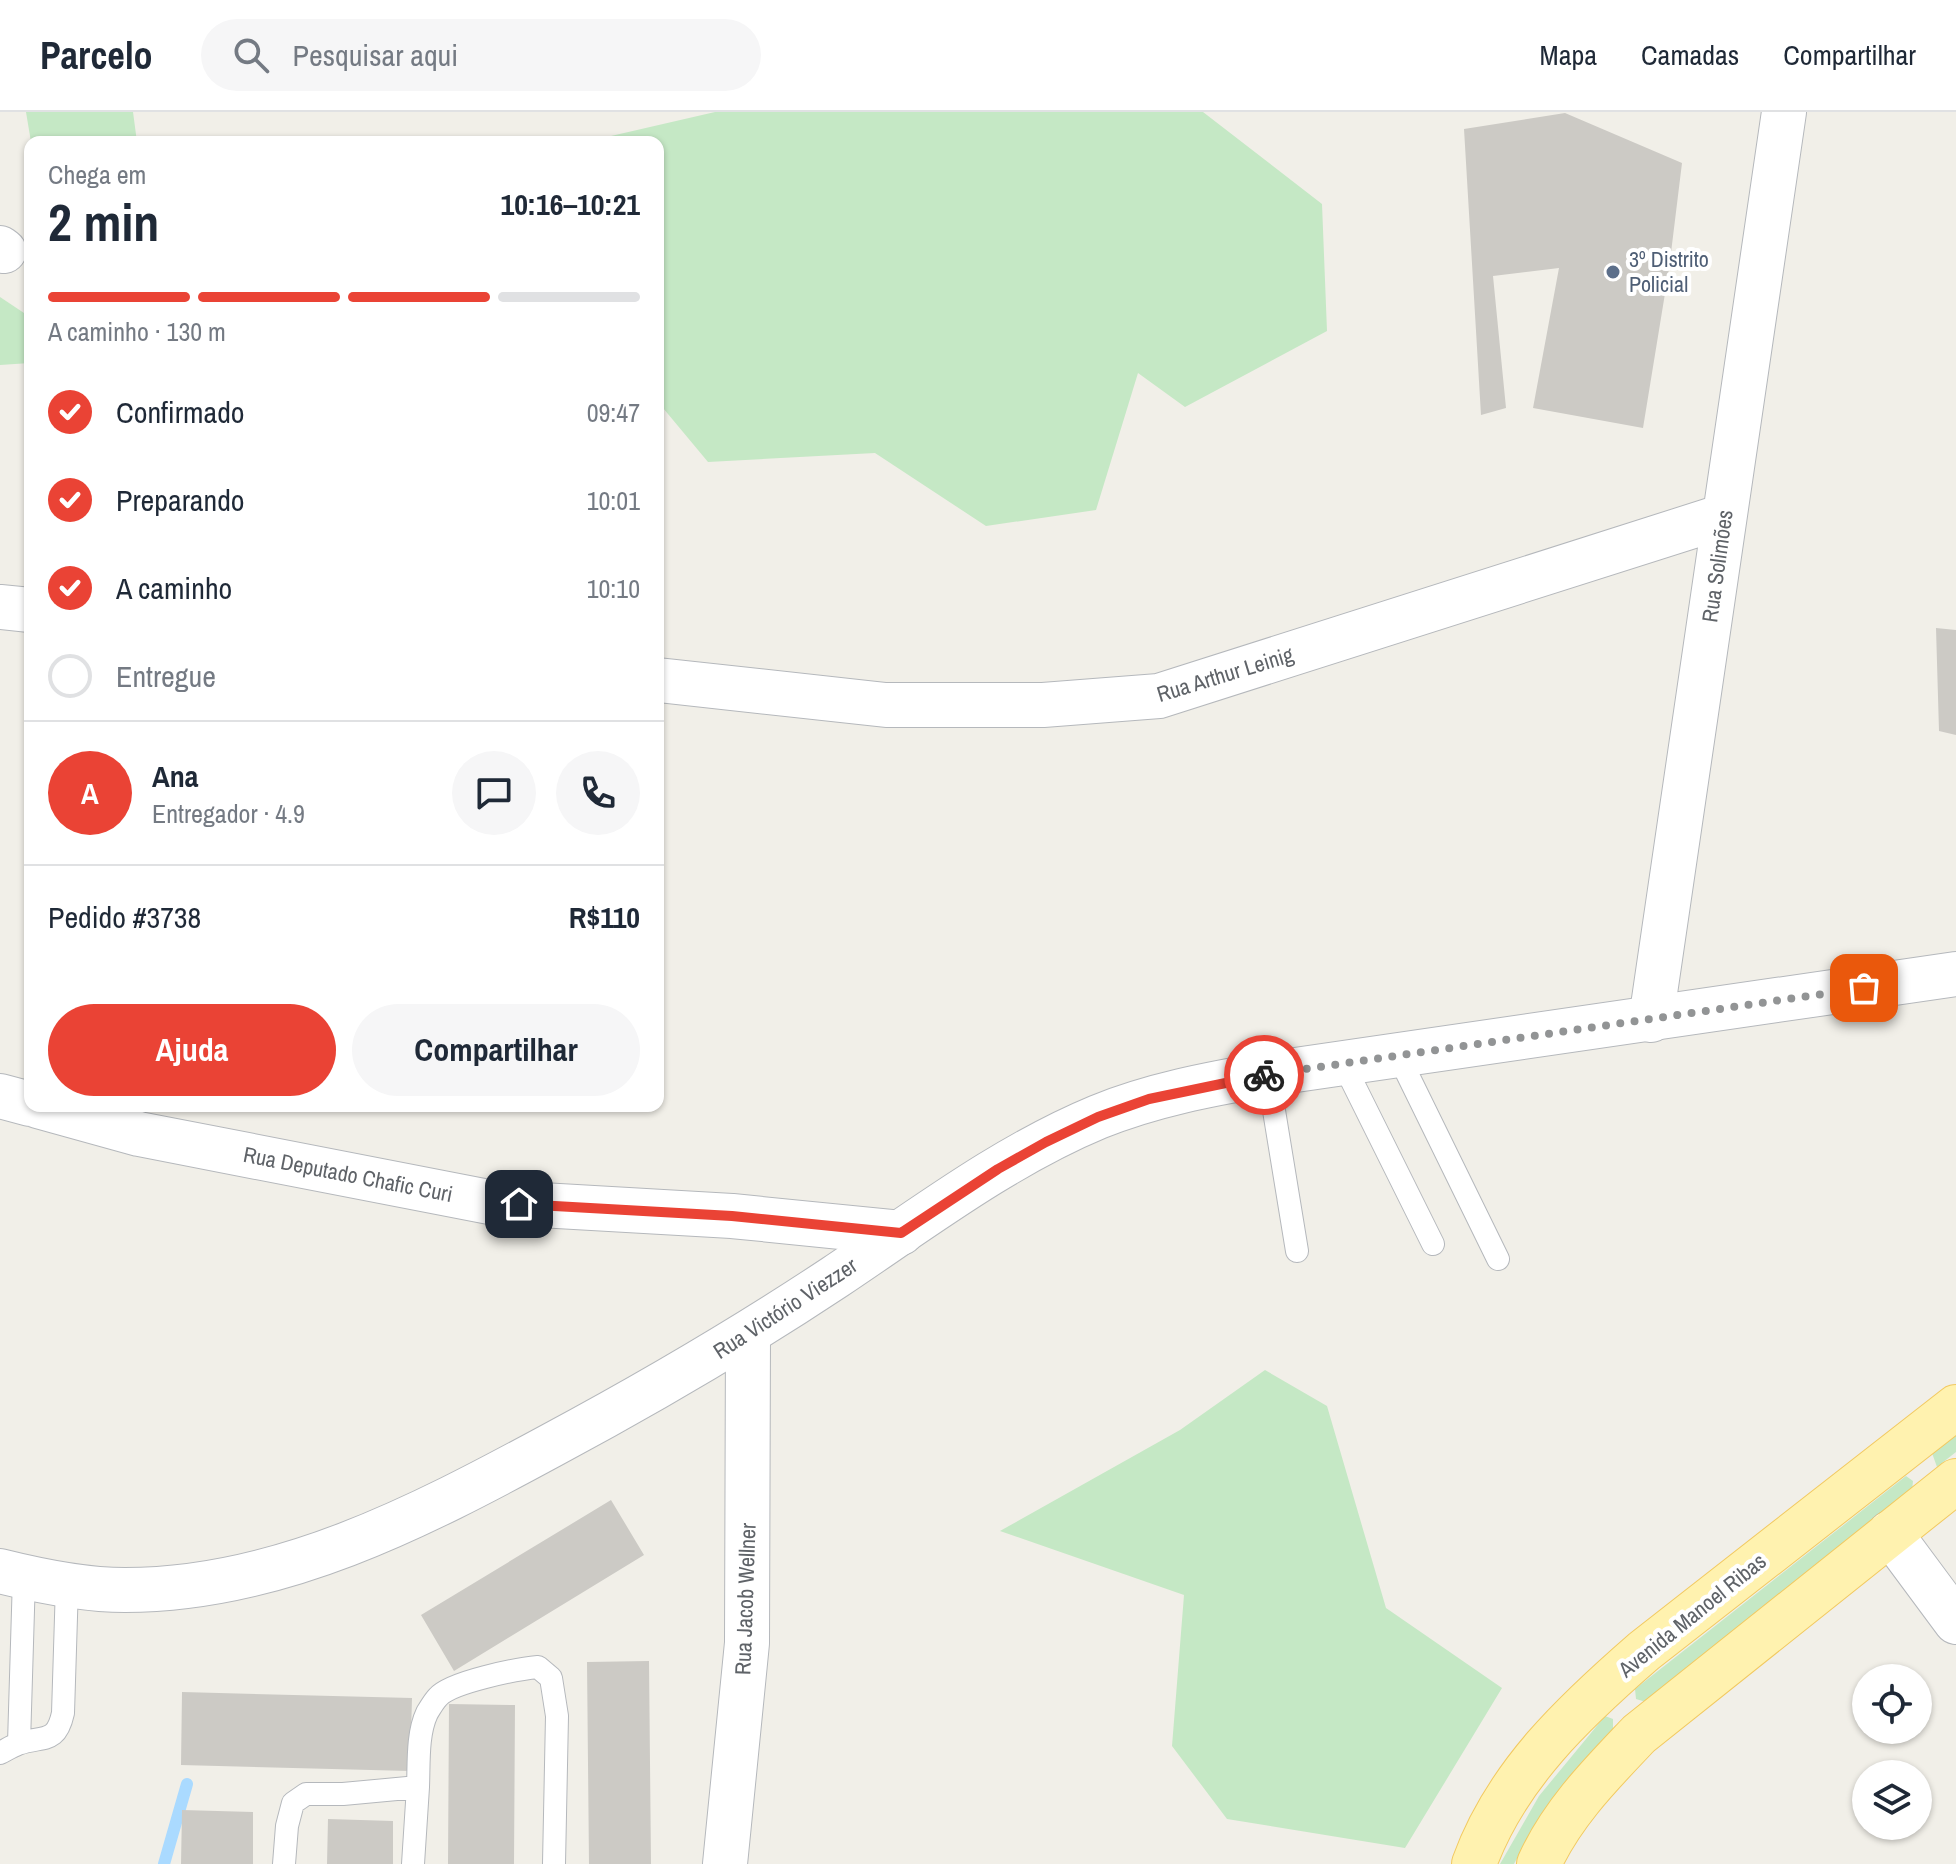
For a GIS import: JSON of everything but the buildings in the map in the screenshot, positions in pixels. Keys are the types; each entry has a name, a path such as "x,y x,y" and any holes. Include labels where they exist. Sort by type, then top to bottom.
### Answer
{"main road":[{"name":"Avenida Manoel Ribas","path":"1474,1864 1501,1809 1528,1767 1558,1730 1595,1694 1644,1651 1956,1407"},
{"path":"1539,1864 1561,1822 1639,1734 1956,1481"}],"street":[{"name":"Rua Solimões","path":"1651,1020 1784,112"},
{"name":"Rua Arthur Leinig","path":"664,681 886,705 1043,705 1159,696 1724,516"},
{"path":"0,607 24,609"},
{"name":"Rua Victório Viezzer","path":"12,1574 67,1585 122,1590 209,1583 279,1567 348,1545 414,1517 638,1398 748,1334 998,1169 1098,1117 1149,1099 1268,1074 1956,974"},
{"path":"0,1096 24,1102"},
{"name":"Rua Deputado Chafic Curi","path":"60,1112 139,1134 489,1202 732,1216 901,1233"},
{"name":"Rua Jacob Wellner","path":"725,1864 747,1643 748,1334"},
{"path":"1890,1533 1956,1622"}],"lane":[{"path":"1398,1055 1498,1259"},
{"path":"1343,1063 1433,1244"},
{"path":"1268,1074 1297,1251"},
{"path":"12,1574 10,1748 46,1740 60,1728 67,1585"},
{"path":"413,1864 420,1745 426,1715 439,1695 461,1685 538,1667 551,1678 557,1716 554,1864"},
{"path":"284,1864 287,1826 293,1803 306,1794 418,1787"}],"green space":[{"path":"26,112 133,112 136,136 30,136"},
{"path":"715,112 1203,112 1322,204 1327,331 1185,407 1138,373 1096,510 986,526 875,453 708,462 664,409 664,136 611,136"},
{"path":"0,297 24,313 24,363 0,365"},
{"path":"1265,1370 1327,1406 1386,1608 1502,1688 1405,1848 1227,1819 1172,1746 1184,1595 1000,1531 1180,1430"},
{"path":"1956,1435 1956,1452 1937,1467 1932,1453"},
{"path":"1906,1476 1913,1481 1912,1491 1646,1702 1636,1699 1635,1689"},
{"path":"1605,1716 1613,1719 1613,1731 1546,1811 1514,1864 1500,1864 1539,1796"}],"waterway":[{"path":"164,1864 187,1784"}],"way so far":[{"path":"1264,1075 1864,988"}],"place":[{"name":"3º Distrito Policial","path":"1613,272"}],"route":[{"path":"519,1204 732,1216 901,1233 998,1169 1098,1117 1149,1099 1264,1075"}]}
